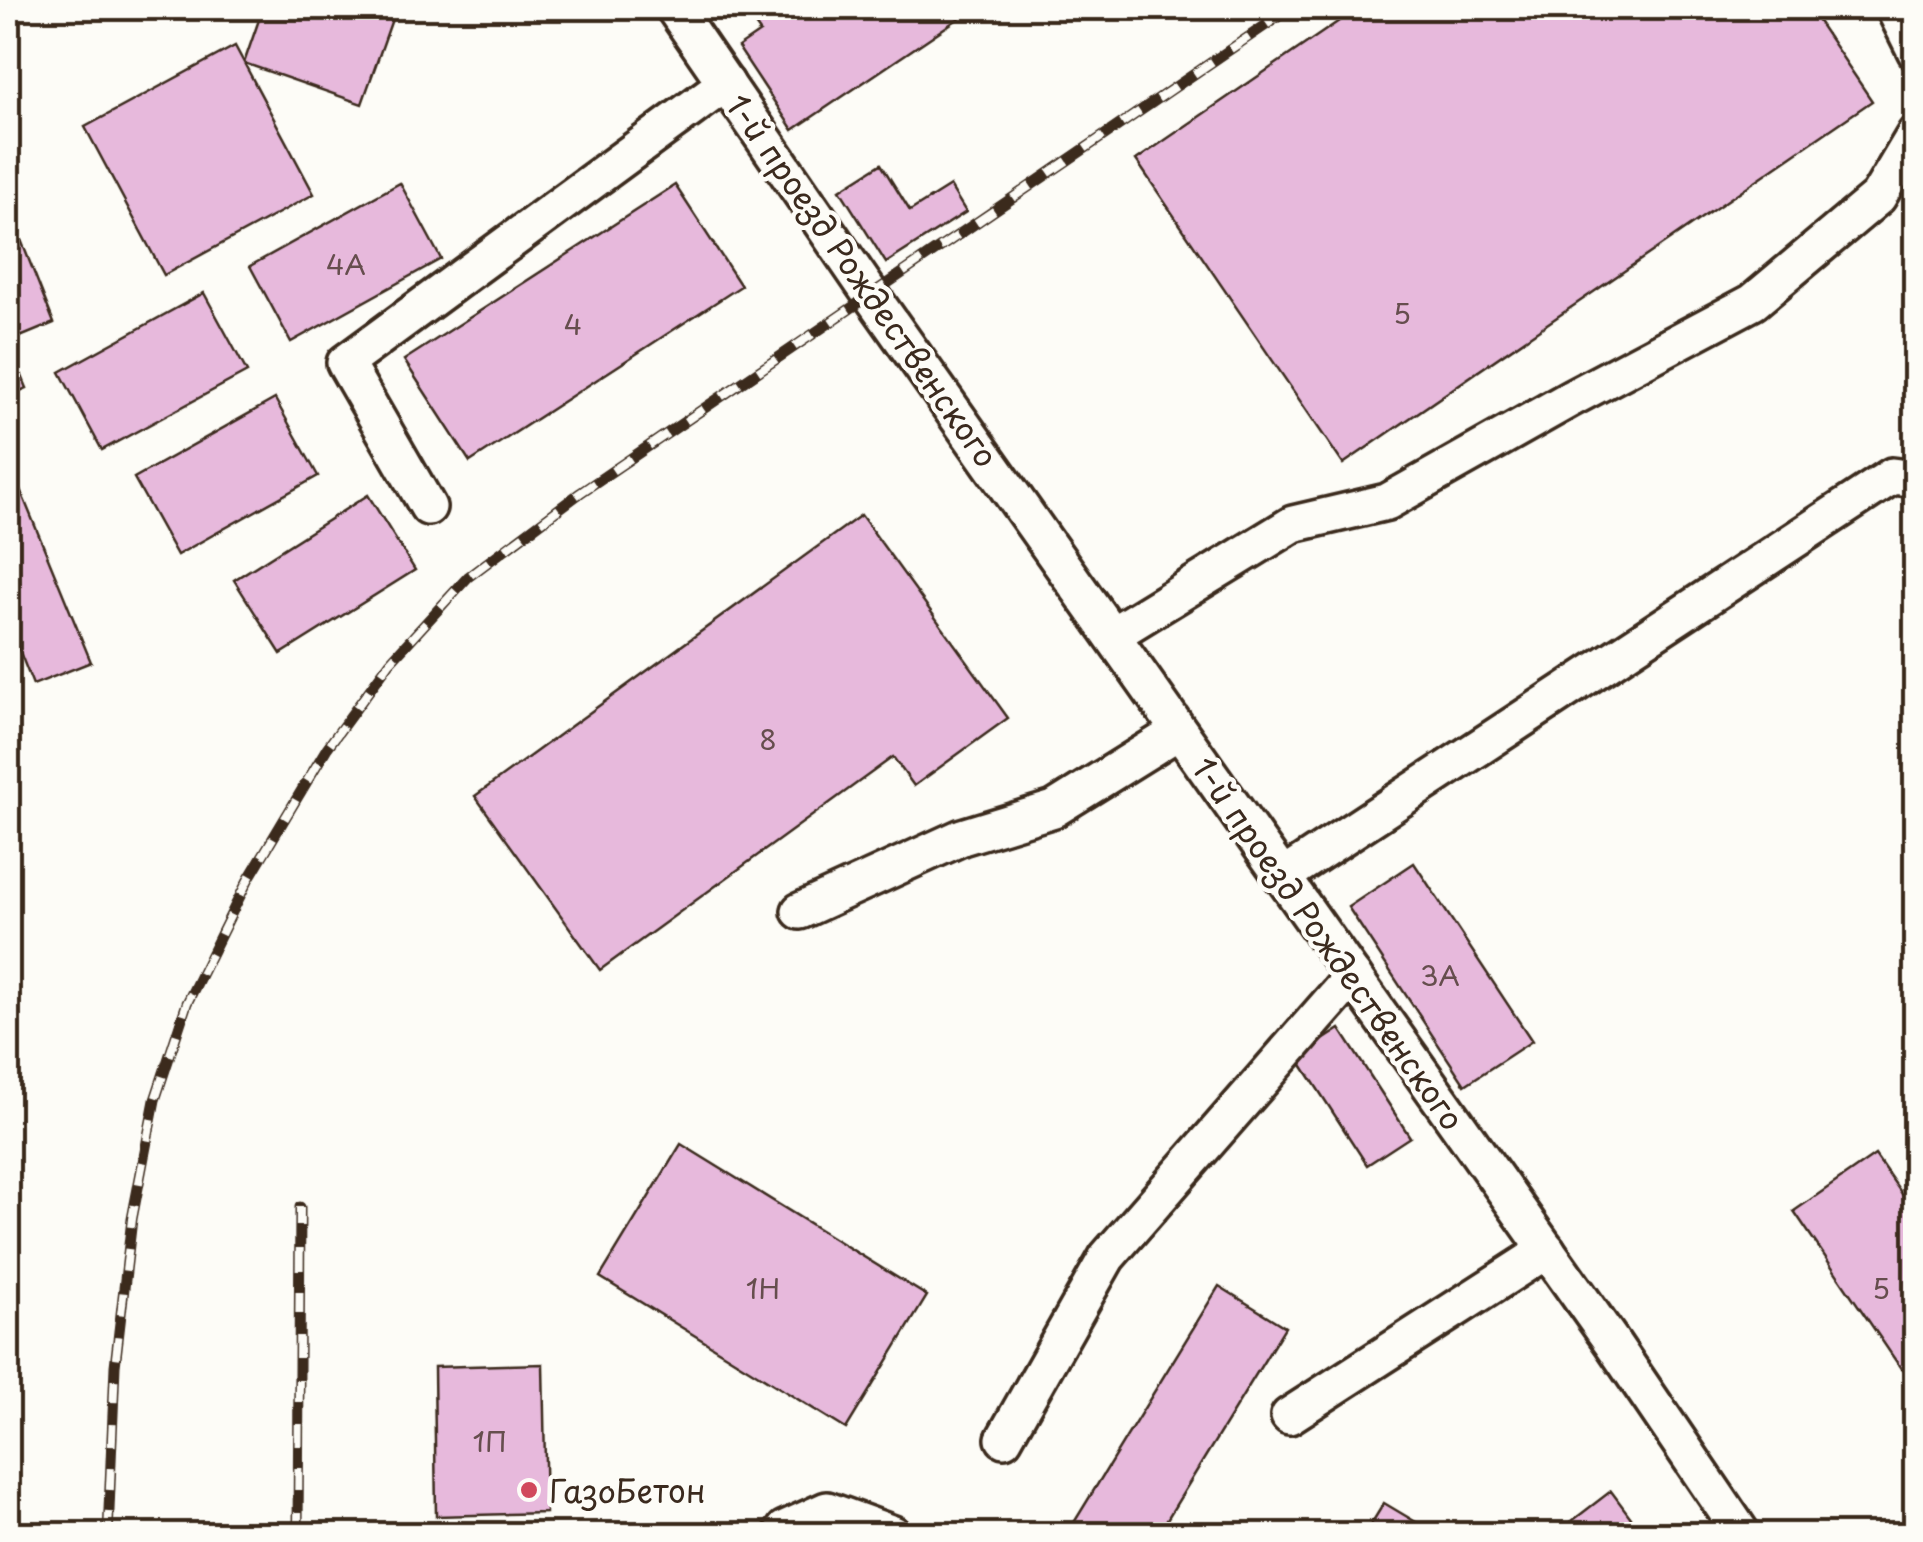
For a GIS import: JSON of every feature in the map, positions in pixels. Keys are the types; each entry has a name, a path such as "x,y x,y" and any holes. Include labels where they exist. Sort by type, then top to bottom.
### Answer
{"street":[{"name":"1-й проезд Рождественского","path":"674,8 871,295 1547,1250 1742,1534"},
{"path":"1894,8 1916,52"},
{"path":"428,507 345,363 726,83"},
{"path":"1112,635 1293,524 1387,502 1753,302 1878,197 1916,133"},
{"path":"1282,877 1892,476 1916,479"},
{"path":"800,912 962,837 1054,809 1180,731"},
{"path":"1004,1439 1108,1257 1353,976"},
{"path":"1288,1416 1547,1250"},
{"path":"782,1534 827,1510 893,1534"}],"building":[{"path":"263,8 396,8 362,104 244,63"},
{"path":"743,8 974,8 793,130 738,47 760,32"},
{"path":"1358,8 1809,8 1872,101 1343,464 1136,160"},
{"path":"235,46 314,194 164,275 85,127"},
{"path":"881,164 910,211 950,186 966,212 886,263 840,190"},
{"path":"400,183 441,259 291,342 250,266"},
{"path":"675,185 741,286 470,462 404,360"},
{"path":"8,207 54,323 8,342"},
{"path":"204,293 247,372 102,450 60,372"},
{"path":"8,342 27,388 8,396"},
{"path":"275,399 318,476 177,555 134,478"},
{"path":"8,460 91,662 33,685 8,622"},
{"path":"368,495 415,570 281,654 234,580"},
{"path":"861,515 1008,718 914,786 893,757 600,970 475,796"},
{"path":"1414,863 1532,1041 1465,1085 1348,907"},
{"path":"1340,1029 1410,1137 1367,1165 1297,1057"},
{"path":"681,1144 927,1296 846,1429 600,1277"},
{"path":"1875,1155 1916,1214 1916,1360 1902,1370 1794,1211"},
{"path":"1219,1286 1285,1327 1158,1534 1067,1534"},
{"path":"543,1364 546,1513 436,1516 434,1367"},
{"path":"1611,1491 1643,1534 1555,1534"},
{"path":"1384,1503 1436,1534 1365,1534"}],"railway":[{"path":"108,1534 115,1366 132,1219 155,1100 187,1003 248,880 327,748 390,662 468,577 580,493 1291,8"},
{"path":"298,1534 300,1207"}],"place":[{"name":"ГазоБетон","path":"529,1490"}]}
